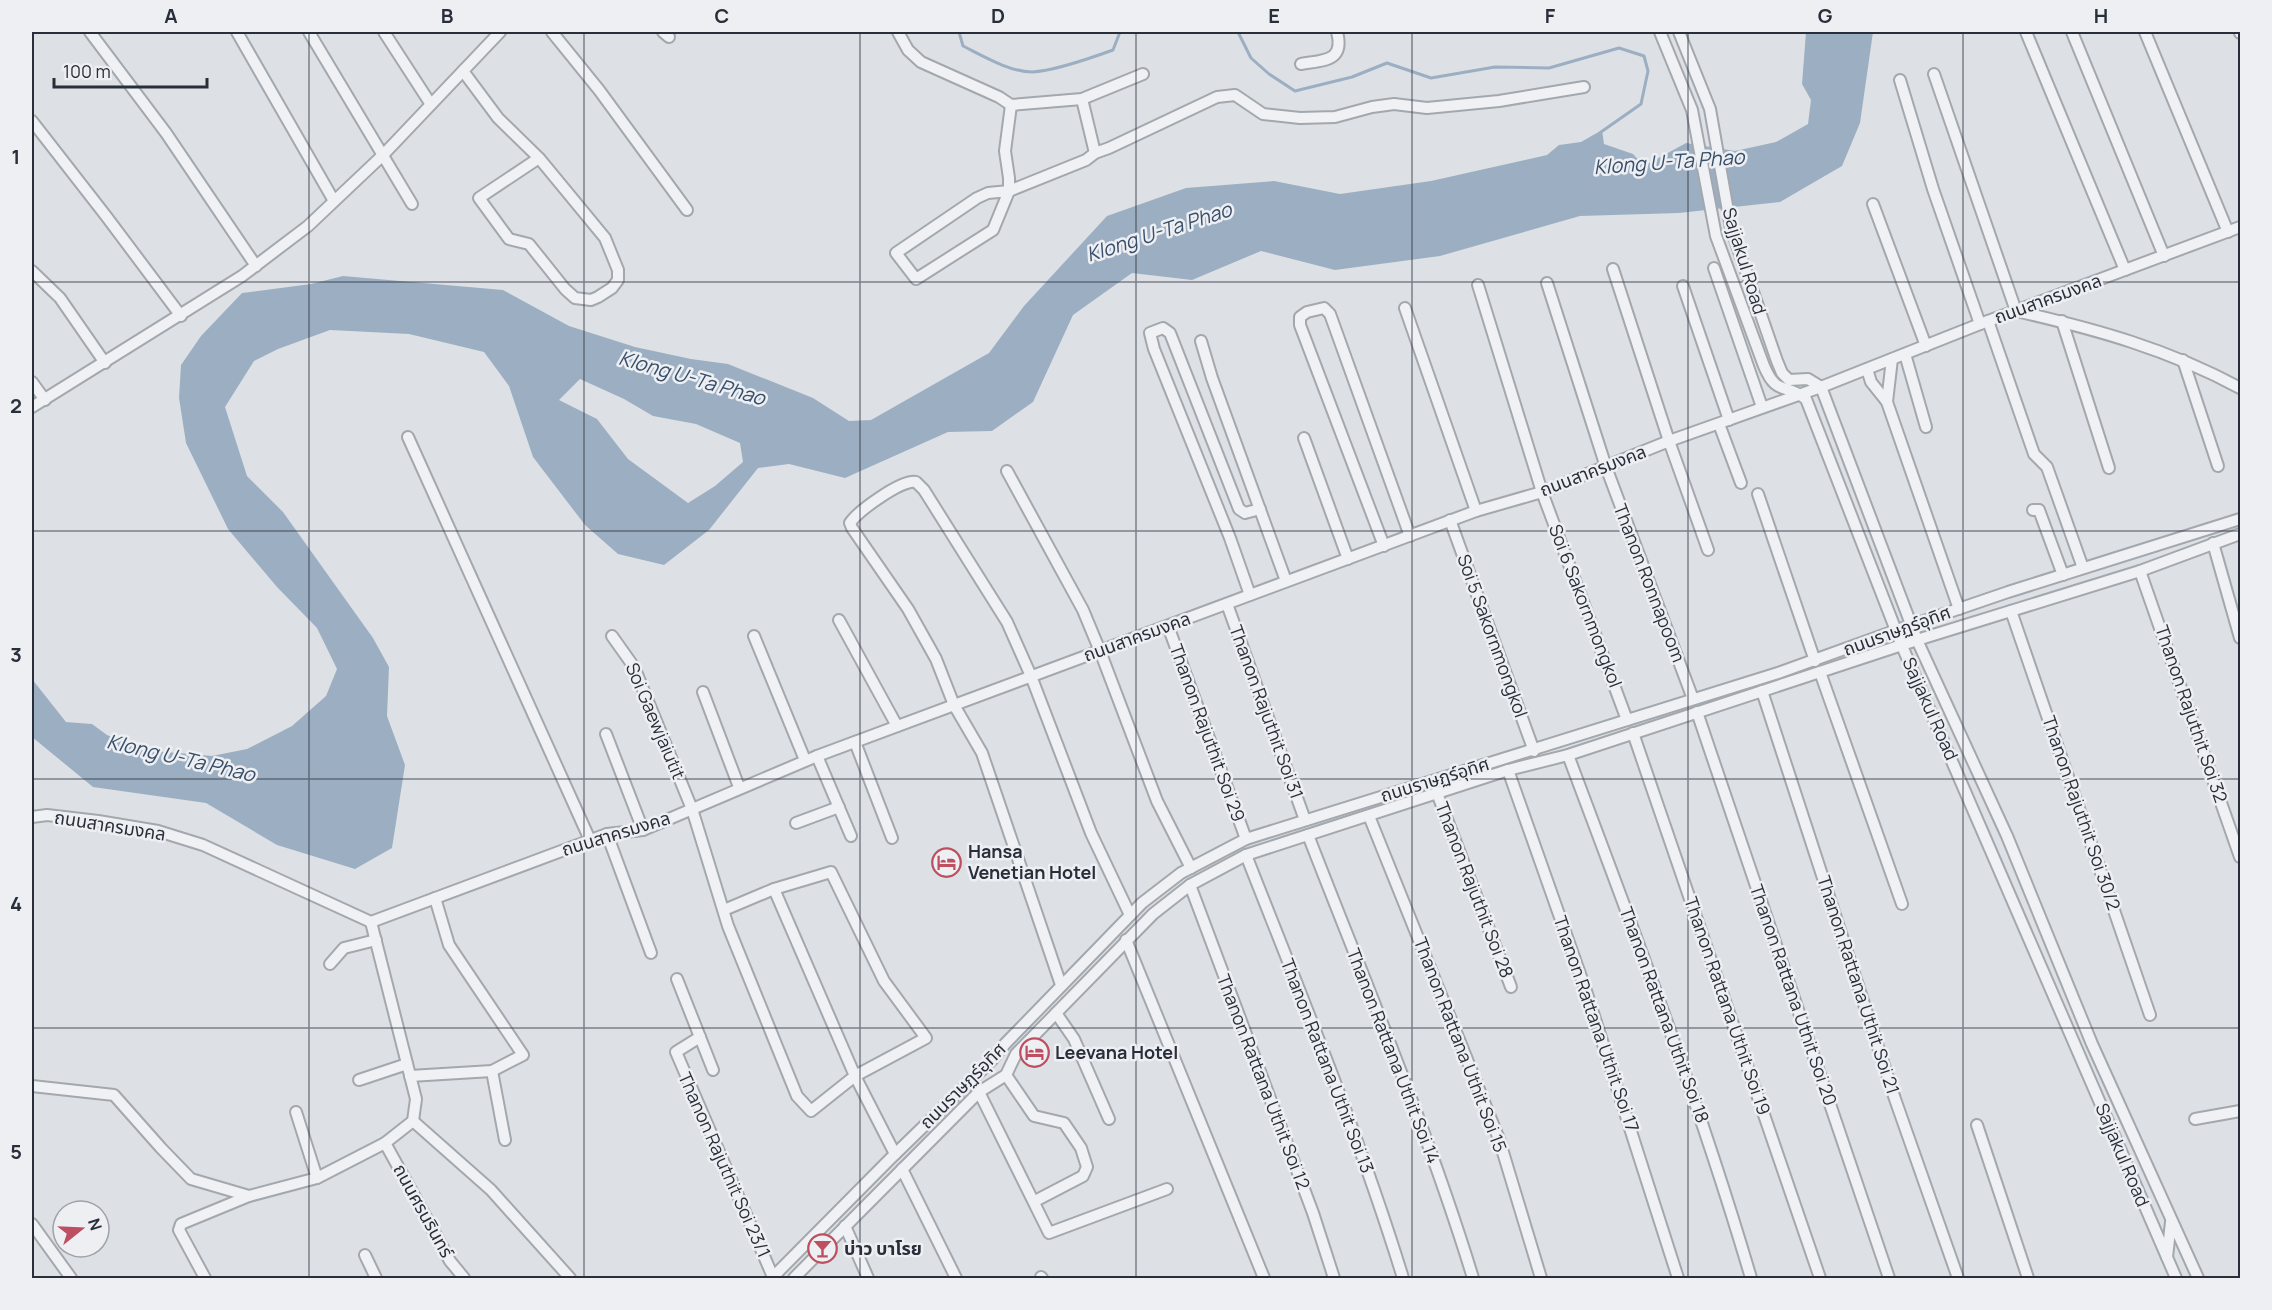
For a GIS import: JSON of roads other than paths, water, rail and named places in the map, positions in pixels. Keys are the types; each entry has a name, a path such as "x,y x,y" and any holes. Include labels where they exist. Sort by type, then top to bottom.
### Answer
{"street":[{"path":"237,32 334,201"},
{"path":"309,32 412,204"},
{"path":"384,32 430,104"},
{"path":"32,407 181,316 256,266 308,226 383,155 500,32"},
{"path":"552,32 599,90 687,210"},
{"path":"898,32 912,56 921,63 999,97 1011,105 1082,99 1143,74"},
{"path":"1300,64 1332,58 1339,47 1337,32"},
{"name":"Sajjakul Road","path":"1660,32 1692,110 1716,236 1770,381 1806,399 1902,646 2176,1278"},
{"name":"Sajjakul Road","path":"1679,32 1710,110 1731,228 1782,372 1789,380 1808,379 1821,387 1840,443 1917,640 2002,826 2092,1044 2198,1278"},
{"path":"2026,32 2125,270"},
{"path":"2072,32 2164,256"},
{"path":"2145,32 2228,232"},
{"path":"93,35 166,133 256,266"},
{"path":"463,71 498,118 539,158 580,206 611,250 618,270 618,279 612,288 591,300 575,298 565,289 530,244 509,238 479,198 539,158"},
{"path":"1934,74 2016,311 2062,321 2141,344 2183,360 2241,388"},
{"path":"1900,80 1933,189 2031,447 2034,454 2047,467 2083,568"},
{"path":"1011,105 1005,151 1009,191 993,230 916,279 897,253 977,198 999,191 1009,191 1086,160 1095,153 1217,97 1235,95 1263,114 1300,118 1335,117 1394,104 1427,108 1584,87"},
{"path":"1082,99 1095,153"},
{"path":"32,121 181,316"},
{"path":"1873,204 1926,346"},
{"name":"ถนนสาครมงคล","path":"32,817 47,815 98,820 158,831 203,845 371,921 590,840 608,834 643,830 805,760 1450,520 1542,492 1669,441 1821,387 1984,322 2241,228"},
{"path":"1714,268 1762,407"},
{"path":"1613,269 1669,441 1708,550"},
{"path":"32,271 60,298 105,363"},
{"name":"Thanon Ronnapoom","path":"1547,283 1606,467 1693,699"},
{"name":"Soi 6 Sakornmongkol","path":"1478,285 1542,492 1628,720"},
{"path":"1683,286 1741,483"},
{"path":"1405,308 1476,511"},
{"path":"1384,546 1300,325 1300,317 1307,312 1324,309 1330,314 1410,536"},
{"path":"2062,321 2109,468"},
{"path":"1250,595 1230,538 1154,349 1150,333 1163,328 1170,333 1239,509 1245,513 1260,509"},
{"path":"1201,341 1286,582"},
{"path":"1905,354 1909,389 1926,427"},
{"path":"1887,402 1892,359"},
{"path":"2183,360 2218,466"},
{"path":"1867,369 1872,382 1887,402 1959,609"},
{"path":"32,382 45,400"},
{"path":"408,437 590,840"},
{"path":"1304,438 1348,559"},
{"path":"1007,471 1083,610 1157,801 1191,868"},
{"path":"1061,985 982,753 954,705 936,659 914,620 850,523 862,510 906,482 916,482 924,490 1007,622 1032,676 1090,833 1130,915"},
{"path":"1758,494 1815,661"},
{"path":"2033,510 2039,510 2063,575"},
{"name":"ถนนราษฏร์อุทิศ","path":"772,1278 895,1154 991,1062 1061,985 1142,903 1191,868 1246,839 1534,751 1815,661 1959,609 2241,519"},
{"name":"Soi 5 Sakornmongkol","path":"1450,520 1534,751"},
{"name":"ถนนราษฏร์อุทิศ","path":"794,1278 979,1092 1006,1075 1016,1054 1153,914 1190,885 1246,855 1508,770 1568,755 1917,640 2140,571 2241,534"},
{"path":"2213,543 2241,638"},
{"name":"Thanon Rajuthit Soi 32","path":"2140,571 2241,857"},
{"name":"Thanon Rajuthit Soi 31","path":"1227,604 1305,820"},
{"name":"Thanon Rajuthit Soi 30/2","path":"2011,611 2150,1015"},
{"path":"838,620 897,726"},
{"name":"Thanon Rajuthit Soi 29","path":"1167,626 1246,839"},
{"name":"Soi Gaewjaiutit","path":"612,636 634,667 692,809 728,926 797,1096 811,1111 855,1076"},
{"path":"754,636 805,760"},
{"path":"1820,672 1902,904"},
{"name":"Thanon Rattana Uthit Soi 21","path":"1762,691 1895,1099 1958,1278"},
{"path":"703,692 740,787"},
{"name":"Thanon Rattana Uthit Soi 20","path":"1697,712 1889,1278"},
{"name":"Thanon Rattana Uthit Soi 19","path":"1633,733 1820,1278"},
{"path":"606,734 643,830"},
{"path":"855,742 892,838"},
{"name":"Thanon Rattana Uthit Soi 18","path":"1568,755 1668,1020 1731,1209 1751,1278"},
{"path":"818,756 851,836"},
{"name":"Thanon Rattana Uthit Soi 17","path":"1508,770 1586,991 1678,1278"},
{"path":"1462,773 1464,784"},
{"name":"Thanon Rajuthit Soi 28","path":"1437,793 1510,987"},
{"path":"796,823 839,807"},
{"name":"Thanon Rattana Uthit Soi 15","path":"1369,816 1499,1139 1541,1278"},
{"path":"608,834 651,953"},
{"name":"Thanon Rattana Uthit Soi 14","path":"1308,835 1420,1125 1473,1278"},
{"name":"Thanon Rattana Uthit Soi 13","path":"1246,855 1343,1103 1389,1231 1403,1278"},
{"path":"724,909 831,872 884,981 926,1038 855,1076"},
{"name":"Thanon Rattana Uthit Soi 12","path":"1190,885 1313,1213 1334,1278"},
{"path":"774,890 855,1076 895,1154"},
{"path":"410,1076 492,1071 523,1055 449,945 435,898"},
{"path":"205,1278 179,1230 181,1224 249,1196 317,1178 385,1143 413,1121 416,1099 371,921"},
{"path":"330,964 344,948 376,940"},
{"path":"1126,940 1264,1278"},
{"path":"677,979 713,1070"},
{"path":"1056,1013 1074,1039 1109,1119"},
{"name":"Thanon Rajuthit Soi 23/1","path":"700,1037 676,1052 772,1278"},
{"path":"1005,1044 1016,1054"},
{"path":"358,1080 407,1064"},
{"path":"492,1071 505,1140"},
{"path":"1006,1075 1034,1116 1064,1123 1081,1148 1087,1167 1083,1176 1035,1201"},
{"path":"32,1086 114,1095 161,1149 191,1179 249,1196"},
{"path":"979,1092 1049,1233 1167,1189"},
{"path":"296,1112 317,1178"},
{"path":"2195,1119 2241,1112"},
{"path":"413,1121 491,1190 570,1278"},
{"path":"1977,1125 2028,1278"},
{"name":"ถนนศรนรินทร์","path":"385,1143 450,1261 464,1278"},
{"path":"902,1169 956,1278"},
{"name":"Sajjakul Road","path":"2167,1257 2171,1222"},
{"path":"32,1224 71,1278"},
{"path":"845,1226 868,1278"},
{"path":"364,1254 376,1278"}],"water":[{"name":"Klong U-Ta Phao","path":"1806,32 1873,32 1860,123 1842,166 1780,202 1679,213 1580,216 1440,256 1335,270 1261,251 1192,280 1132,273 1073,315 1033,402 992,431 948,432 845,478 789,464 758,468 709,530 664,565 618,554 585,525 533,457 509,386 484,352 409,334 330,330 278,349 254,361 225,407 247,476 283,512 373,638 389,667 387,716 405,765 392,848 355,869 277,845 206,803 93,787 32,737 32,679 66,722 92,724 107,735 142,750 212,756 247,749 292,726 326,696 337,669 317,628 277,587 228,529 186,443 179,398 181,365 201,336 242,293 311,284 343,276 503,290 569,326 635,347 728,364 813,398 849,421 871,420 989,353 1024,306 1107,216 1186,188 1274,181 1340,194 1431,181 1547,155 1559,145 1581,142 1602,130 1604,144 1633,154 1644,166 1686,143 1735,151 1776,142 1808,124 1811,100 1802,84","holes":["580,379 624,399 653,416 696,424 740,443 743,462 715,486 688,503 628,459 597,419 559,400"]}],"waterway":[{"path":"959,32 963,46 1006,66 1032,72 1062,67 1113,50 1120,32"},
{"path":"1238,32 1251,58 1269,74 1295,91 1352,77 1387,63 1431,78 1495,67 1549,68 1619,48 1644,56 1648,71 1641,104 1601,132"}],"place":[{"name":"Hansa Venetian Hotel","path":"947,862"},
{"name":"Leevana Hotel","path":"1034,1053"},
{"name":"บ่าว บาโรย","path":"823,1249"}]}
